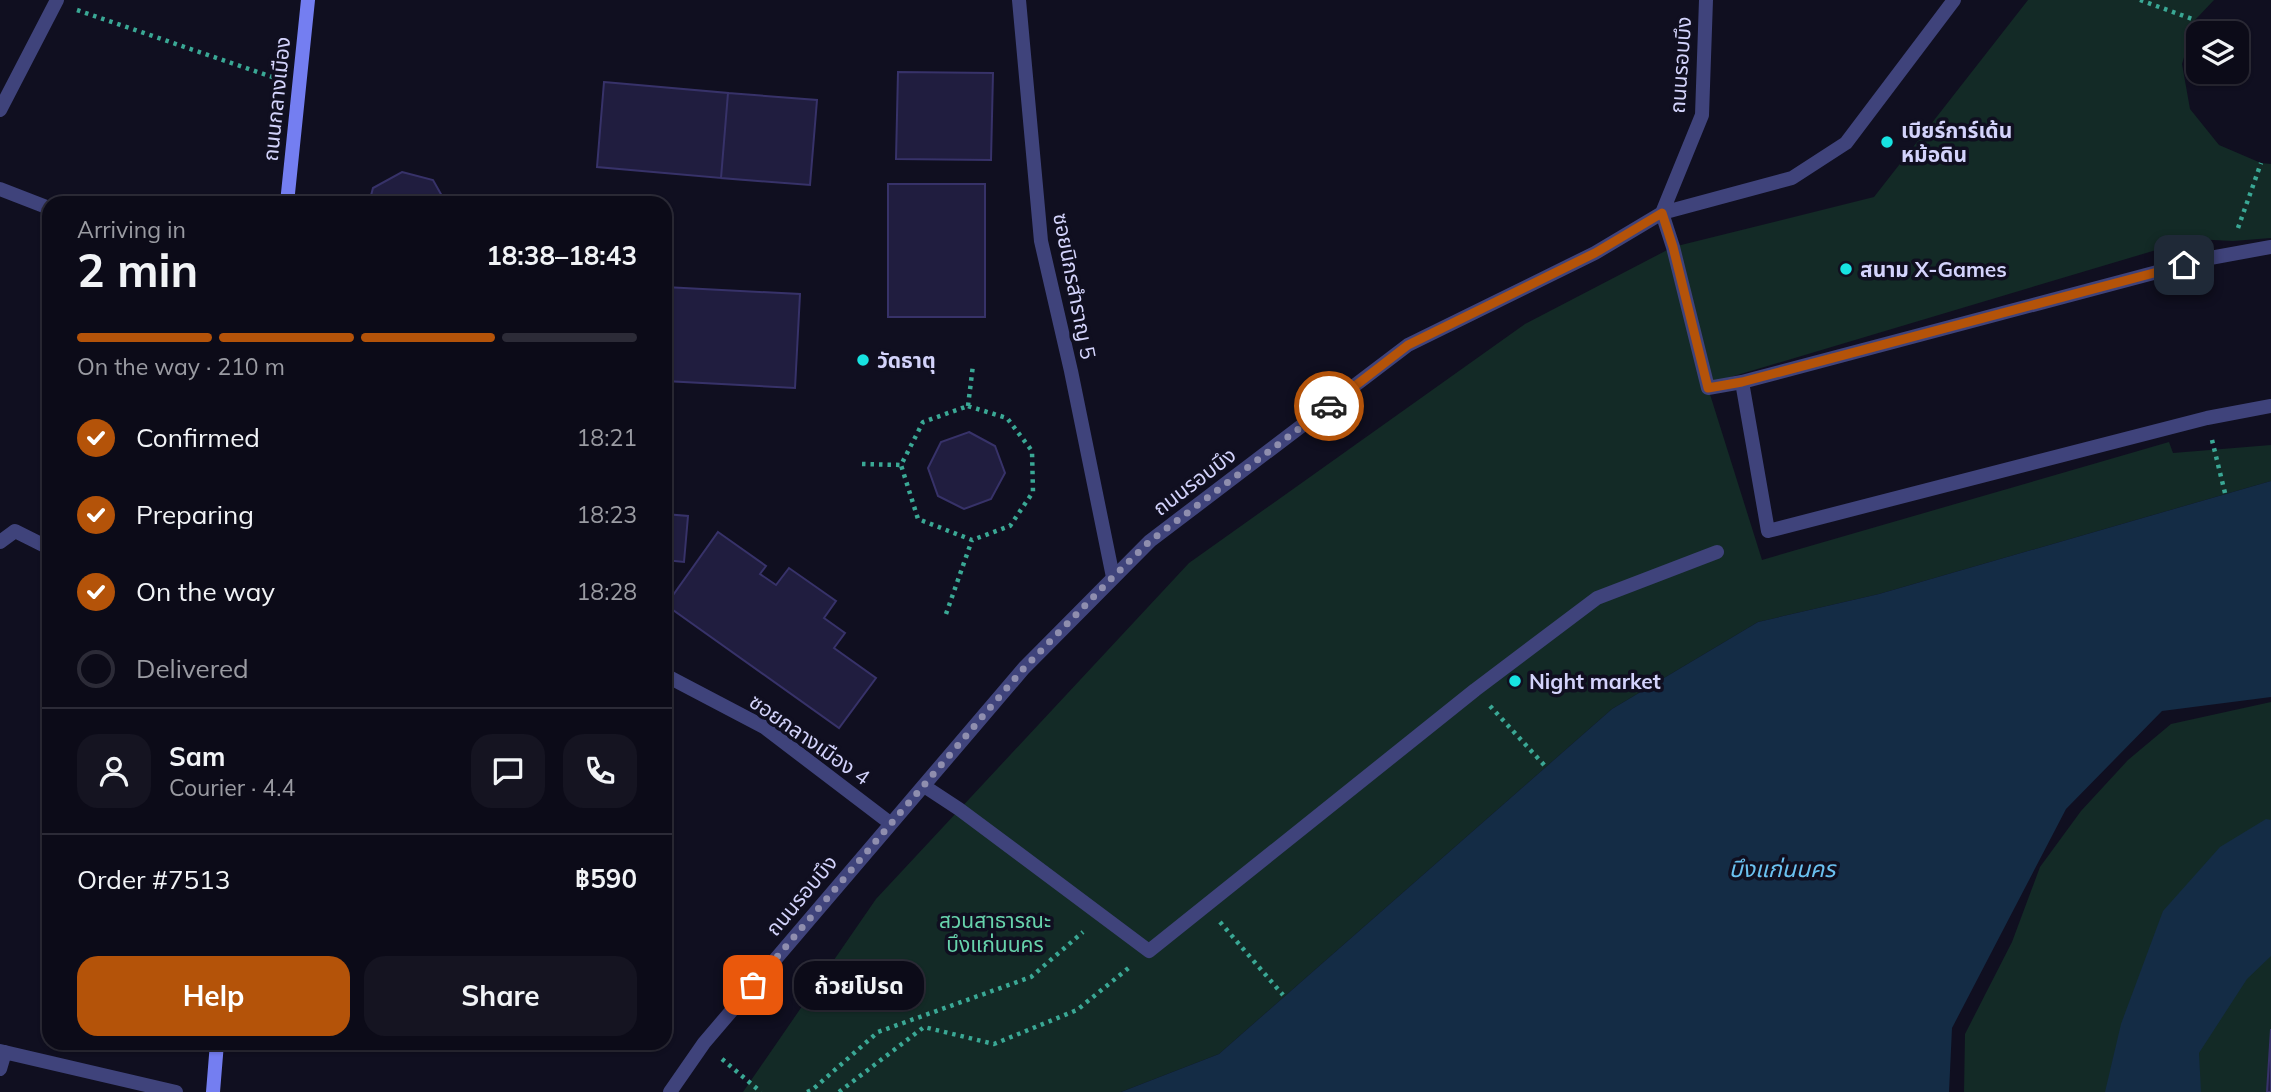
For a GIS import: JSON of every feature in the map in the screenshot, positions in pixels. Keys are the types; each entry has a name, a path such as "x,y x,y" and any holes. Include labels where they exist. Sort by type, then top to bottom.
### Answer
{"main road":[{"name":"ถนนกลางเมือง","path":"288,196 308,0"},
{"path":"213,1092 217,1050"}],"street":[{"name":"ซอยนิกรสำราญ 5","path":"1019,0 1041,241 1113,577"},
{"name":"ถนนรอบบึง","path":"670,1092 704,1043 1024,668 1150,541 1408,345 1595,253 1662,213 1702,115 1706,0"},
{"path":"1954,0 1846,143 1792,178 1662,213 1708,388 1742,382 2210,258 2271,247"},
{"path":"0,110 57,1"},
{"path":"0,188 42,205"},
{"path":"1742,382 1768,531 2207,418 2271,406"},
{"path":"0,542 15,531 42,544"},
{"path":"924,786 959,809 1149,951 1475,690 1597,598 1717,552"},
{"name":"ซอยกลางเมือง 4","path":"672,680 764,727 890,823"},
{"path":"0,1069 3,1051 176,1092"}],"path":[{"path":"2140,0 2195,20"},
{"path":"57,1 298,86"},
{"path":"2238,228 2261,163"},
{"path":"968,406 973,365"},
{"path":"968,406 1007,418 1032,451 1033,492 1010,526 972,540 918,519 901,465 923,422 968,406"},
{"path":"2207,418 2225,493"},
{"path":"862,464 901,465"},
{"path":"946,614 972,540"},
{"path":"1475,690 1546,766"},
{"path":"1205,906 1283,995"},
{"path":"807,1092 878,1032 1031,976 1102,916"},
{"path":"839,1092 924,1027 994,1044 1077,1010 1149,951"},
{"path":"704,1043 761,1092"}],"green space":[{"name":"สวนสาธารณะ บึงแก่นนคร","path":"2028,0 2214,0 2195,21 2186,21 2186,50 2182,64 2190,109 2219,145 2261,163 2271,164 2271,238 2233,241 2193,239 1724,379 1708,388 1762,560 2169,442 2173,453 2271,445 2271,481 1879,594 1758,622 1612,709 1219,1054 1121,1092 743,1092 876,899 1189,563 1525,324 1673,247 1874,197"},
{"path":"2271,702 2271,1092 1964,1092 1965,1034 2012,942 2040,867 2081,811 2128,760 2171,724"}],"water":[{"name":"บึงแก่นนคร","path":"2271,481 2271,697 2162,711 2066,809 1952,1028 1949,1092 1121,1092 1219,1054 1612,709 1758,622 1879,594"},
{"path":"2266,819 2271,820 2271,956 2247,979 2199,1053 2201,1092 2105,1092 2121,1024 2163,911 2220,847"}],"building":[{"path":"898,72 993,73 991,160 896,159"},
{"path":"604,82 728,93 721,178 597,167"},
{"path":"728,93 817,100 810,185 721,178"},
{"path":"402,172 433,180 442,196 371,196 373,188"},
{"path":"888,184 985,184 985,317 888,317"},
{"path":"672,287 800,294 795,388 672,381"},
{"path":"969,432 995,446 1005,473 991,499 964,509 938,496 928,468 941,442"},
{"path":"672,515 688,516 684,562 672,561"},
{"path":"718,532 766,566 760,574 776,585 789,568 836,601 824,618 845,633 834,648 876,678 839,728 672,609 672,597"},
{"path":"2271,1029 2271,1092 2267,1092"}],"way so far":[{"path":"753,985 1024,668 1113,577 1150,541 1329,406"}],"place":[{"name":"เบียร์การ์เด้น หม้อดิน","path":"1887,142"},
{"name":"สนาม X-Games","path":"1846,269"},
{"name":"วัดธาตุ","path":"863,360"},
{"name":"Night market","path":"1515,681"},
{"name":"ถ้วยโปรด","path":"753,985"}],"route":[{"path":"1329,406 1408,345 1595,253 1662,213 1708,388 1742,382 2184,265"}]}
